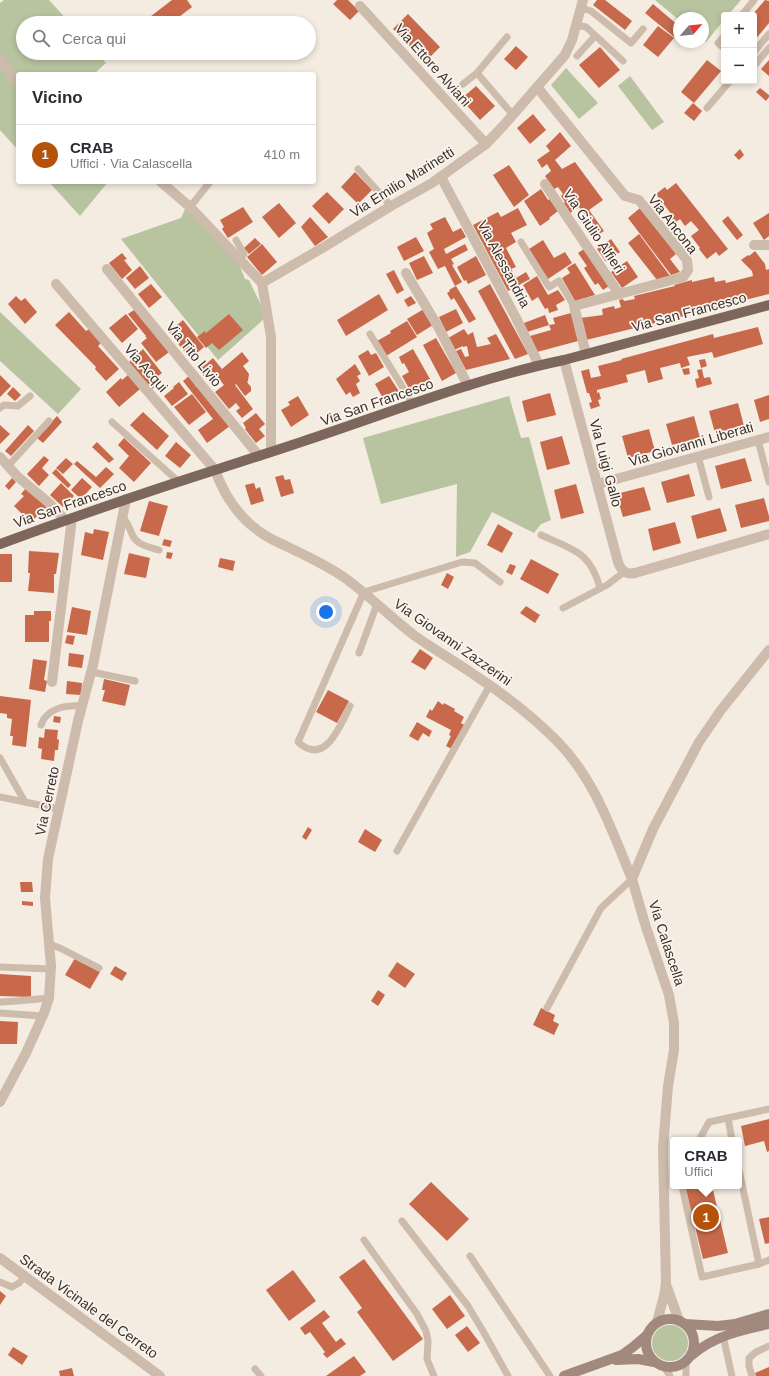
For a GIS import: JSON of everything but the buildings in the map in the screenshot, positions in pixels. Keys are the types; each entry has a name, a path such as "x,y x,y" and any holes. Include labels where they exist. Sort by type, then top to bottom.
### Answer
{"main road":[{"name":"Via San Francesco","path":"0,544 126,499 468,386 539,365 564,360 769,306"},
{"path":"654,1362 646,1350 645,1342 651,1328 657,1322 670,1319 702,1326 718,1326 735,1324 769,1314"},
{"path":"682,1322 691,1330 694,1338 694,1347 689,1358"},
{"path":"606,1361 623,1359 654,1362 664,1367 676,1367 705,1345 723,1336 769,1324"},
{"path":"564,1376 622,1355 634,1347 647,1335"}],"street":[{"name":"Via Emilio Marinetti","path":"262,283 441,177 486,144 565,55 572,40 582,4"},
{"name":"Via Ettore Alviani","path":"360,6 486,144"},
{"path":"0,59 16,80"},
{"name":"Via Ancona","path":"537,87 625,196 639,200 688,260 688,270 683,277 574,306"},
{"name":"Via Alessandria","path":"441,177 515,316 539,365"},
{"path":"163,184 190,207 262,283 271,337 271,452"},
{"name":"Via Giulio Alfieri","path":"545,184 619,294"},
{"path":"754,245 769,245"},
{"name":"Via Tito Livio","path":"107,269 259,456"},
{"path":"406,273 440,330 468,386"},
{"name":"Via Acqui","path":"56,284 215,470"},
{"path":"574,306 586,354"},
{"name":"Via Luigi Gallo","path":"564,360 618,562 624,572"},
{"name":"Via Giovanni Liberati","path":"598,484 769,437"},
{"path":"0,457 18,477 68,519 52,682"},
{"name":"Via Giovanni Zazzerini","path":"215,470 221,485 229,498 253,527 267,537 332,570 364,592 416,636 490,685 537,722 559,743 578,765 602,806 632,879"},
{"name":"Via Cerreto","path":"0,1102 26,1053 49,998 51,969 45,906 46,877 82,706 92,672 126,499"},
{"path":"624,572 632,574 769,534"},
{"path":"632,879 653,829 699,742 721,710 769,650"},
{"name":"Via Calascella","path":"632,879 645,924 670,995 674,1023 674,1050 668,1086 663,1148 666,1283 657,1322"},
{"name":"Strada Vicinale del Cerreto","path":"0,1258 160,1376"},
{"name":"Via Calascella","path":"666,1283 682,1322"}],"lane":[{"path":"744,12 754,0"},
{"path":"582,4 631,43 644,29"},
{"path":"576,25 586,27 623,61"},
{"path":"757,48 769,34"},
{"path":"577,56 595,36"},
{"path":"463,84 477,73 507,37"},
{"path":"757,62 769,48"},
{"path":"477,73 513,115"},
{"path":"707,108 727,84"},
{"path":"358,169 391,206"},
{"path":"190,207 208,184"},
{"path":"236,240 244,254 239,259"},
{"path":"522,242 549,287 559,281 574,306"},
{"path":"370,334 413,404"},
{"path":"0,408 4,405 18,406 30,396"},
{"path":"8,466 49,421"},
{"path":"112,422 179,482"},
{"path":"758,440 769,482"},
{"path":"698,456 709,497"},
{"path":"122,517 128,524 134,539 141,544 159,550"},
{"path":"541,535 585,558 595,571 600,588"},
{"path":"350,706 335,736 324,747 311,750 298,742 364,592 462,562 475,563 500,582"},
{"path":"563,608 614,581 624,572"},
{"path":"359,653 377,604"},
{"path":"92,672 135,681"},
{"path":"397,851 490,685"},
{"path":"41,725 45,717 57,709 66,706 82,706"},
{"path":"0,758 25,802"},
{"path":"0,797 60,809"},
{"path":"547,1008 601,908 632,879"},
{"path":"49,944 99,968"},
{"path":"0,967 51,969"},
{"path":"0,1002 49,998"},
{"path":"0,1014 42,1016"},
{"path":"701,1137 709,1122 769,1109"},
{"path":"728,1118 731,1137"},
{"path":"742,1184 759,1264"},
{"path":"683,1189 702,1277 759,1264 769,1260"},
{"path":"402,1221 468,1306 481,1326 508,1376"},
{"path":"364,1240 424,1326 428,1341 427,1359 434,1376"},
{"path":"470,1256 550,1376"},
{"path":"0,1282 12,1287 19,1283 25,1276"},
{"path":"723,1336 732,1376"},
{"path":"752,1376 749,1366 749,1358 756,1352 769,1346"},
{"path":"686,1376 689,1358"},
{"path":"664,1367 670,1376"},
{"path":"255,1369 261,1376"}],"green space":[{"path":"4,0 49,0 64,16 16,16 16,60 103,60 106,63 96,72 16,72 16,75 0,54 0,3"},
{"path":"655,0 741,0 731,12 721,12 721,24 709,38 709,12 673,12 673,15"},
{"path":"0,66 16,87 16,148 0,130"},
{"path":"566,68 598,103 579,119 551,85"},
{"path":"630,76 664,122 652,130 618,86"},
{"path":"51,184 106,184 80,216"},
{"path":"186,207 239,264 245,279 249,280 262,307 264,319 218,360 121,239 181,218"},
{"path":"0,312 81,389 58,414 0,361"},
{"path":"509,396 521,438 529,437 551,520 541,524 534,533 492,512 470,552 456,557 457,484 381,504 363,438"},
{"path":"674,1325 683,1330 687,1336 687,1350 683,1356 674,1361 666,1361 657,1356 653,1350 652,1339 657,1330 663,1326"}],"place":[{"name":"CRAB","path":"706,1217"}]}
